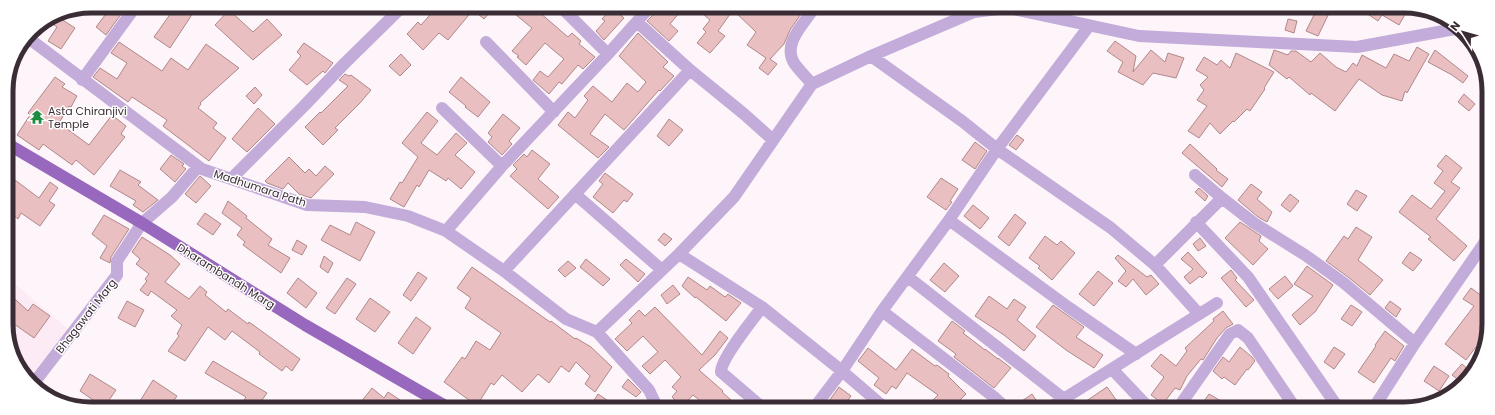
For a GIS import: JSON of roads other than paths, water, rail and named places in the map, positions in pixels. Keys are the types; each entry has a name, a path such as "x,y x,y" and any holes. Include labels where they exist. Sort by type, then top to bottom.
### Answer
{"main road":[{"name":"Dharambandh Marg","path":"13,147 142,223 305,325 438,402"}],"street":[{"path":"82,80 131,13"},
{"path":"231,179 396,13"},
{"path":"567,13 608,54"},
{"path":"446,231 502,166 645,13"},
{"path":"811,13 792,40 790,51 793,62 812,84"},
{"path":"597,332 679,254 734,197 812,84 871,56 972,13"},
{"path":"1030,13 1139,36 1357,47 1452,29"},
{"path":"637,22 690,70 773,140"},
{"path":"819,402 842,371 882,311 949,220 997,150 1089,26"},
{"name":"Madhumara Path","path":"31,41 202,169 307,205 365,207 408,216 446,231 504,271 566,319 597,332 648,390 654,402"},
{"path":"486,42 554,112"},
{"path":"871,56 962,121 997,150 1106,224 1155,265 1199,314"},
{"path":"504,271 690,70"},
{"path":"442,108 502,166"},
{"name":"Bhagawati Marg","path":"37,380 118,275 118,261 142,223 172,197 198,166"},
{"path":"1195,175 1254,223 1305,255 1344,284 1415,343"},
{"path":"576,194 662,270"},
{"path":"1155,265 1196,222 1222,198"},
{"path":"949,220 1068,307 1136,354"},
{"path":"1196,222 1248,278 1334,402"},
{"path":"1377,402 1415,343 1482,246"},
{"path":"679,254 762,307 879,402"},
{"path":"908,277 1064,399"},
{"path":"1059,402 1218,303"},
{"path":"756,402 720,372 726,357 762,307"},
{"path":"882,311 999,402"},
{"path":"1182,402 1230,334 1238,330 1248,338 1291,402"},
{"path":"1112,369 1144,402"}],"place":[{"name":"Asta Chiranjivi Temple","path":"37,117"}]}
